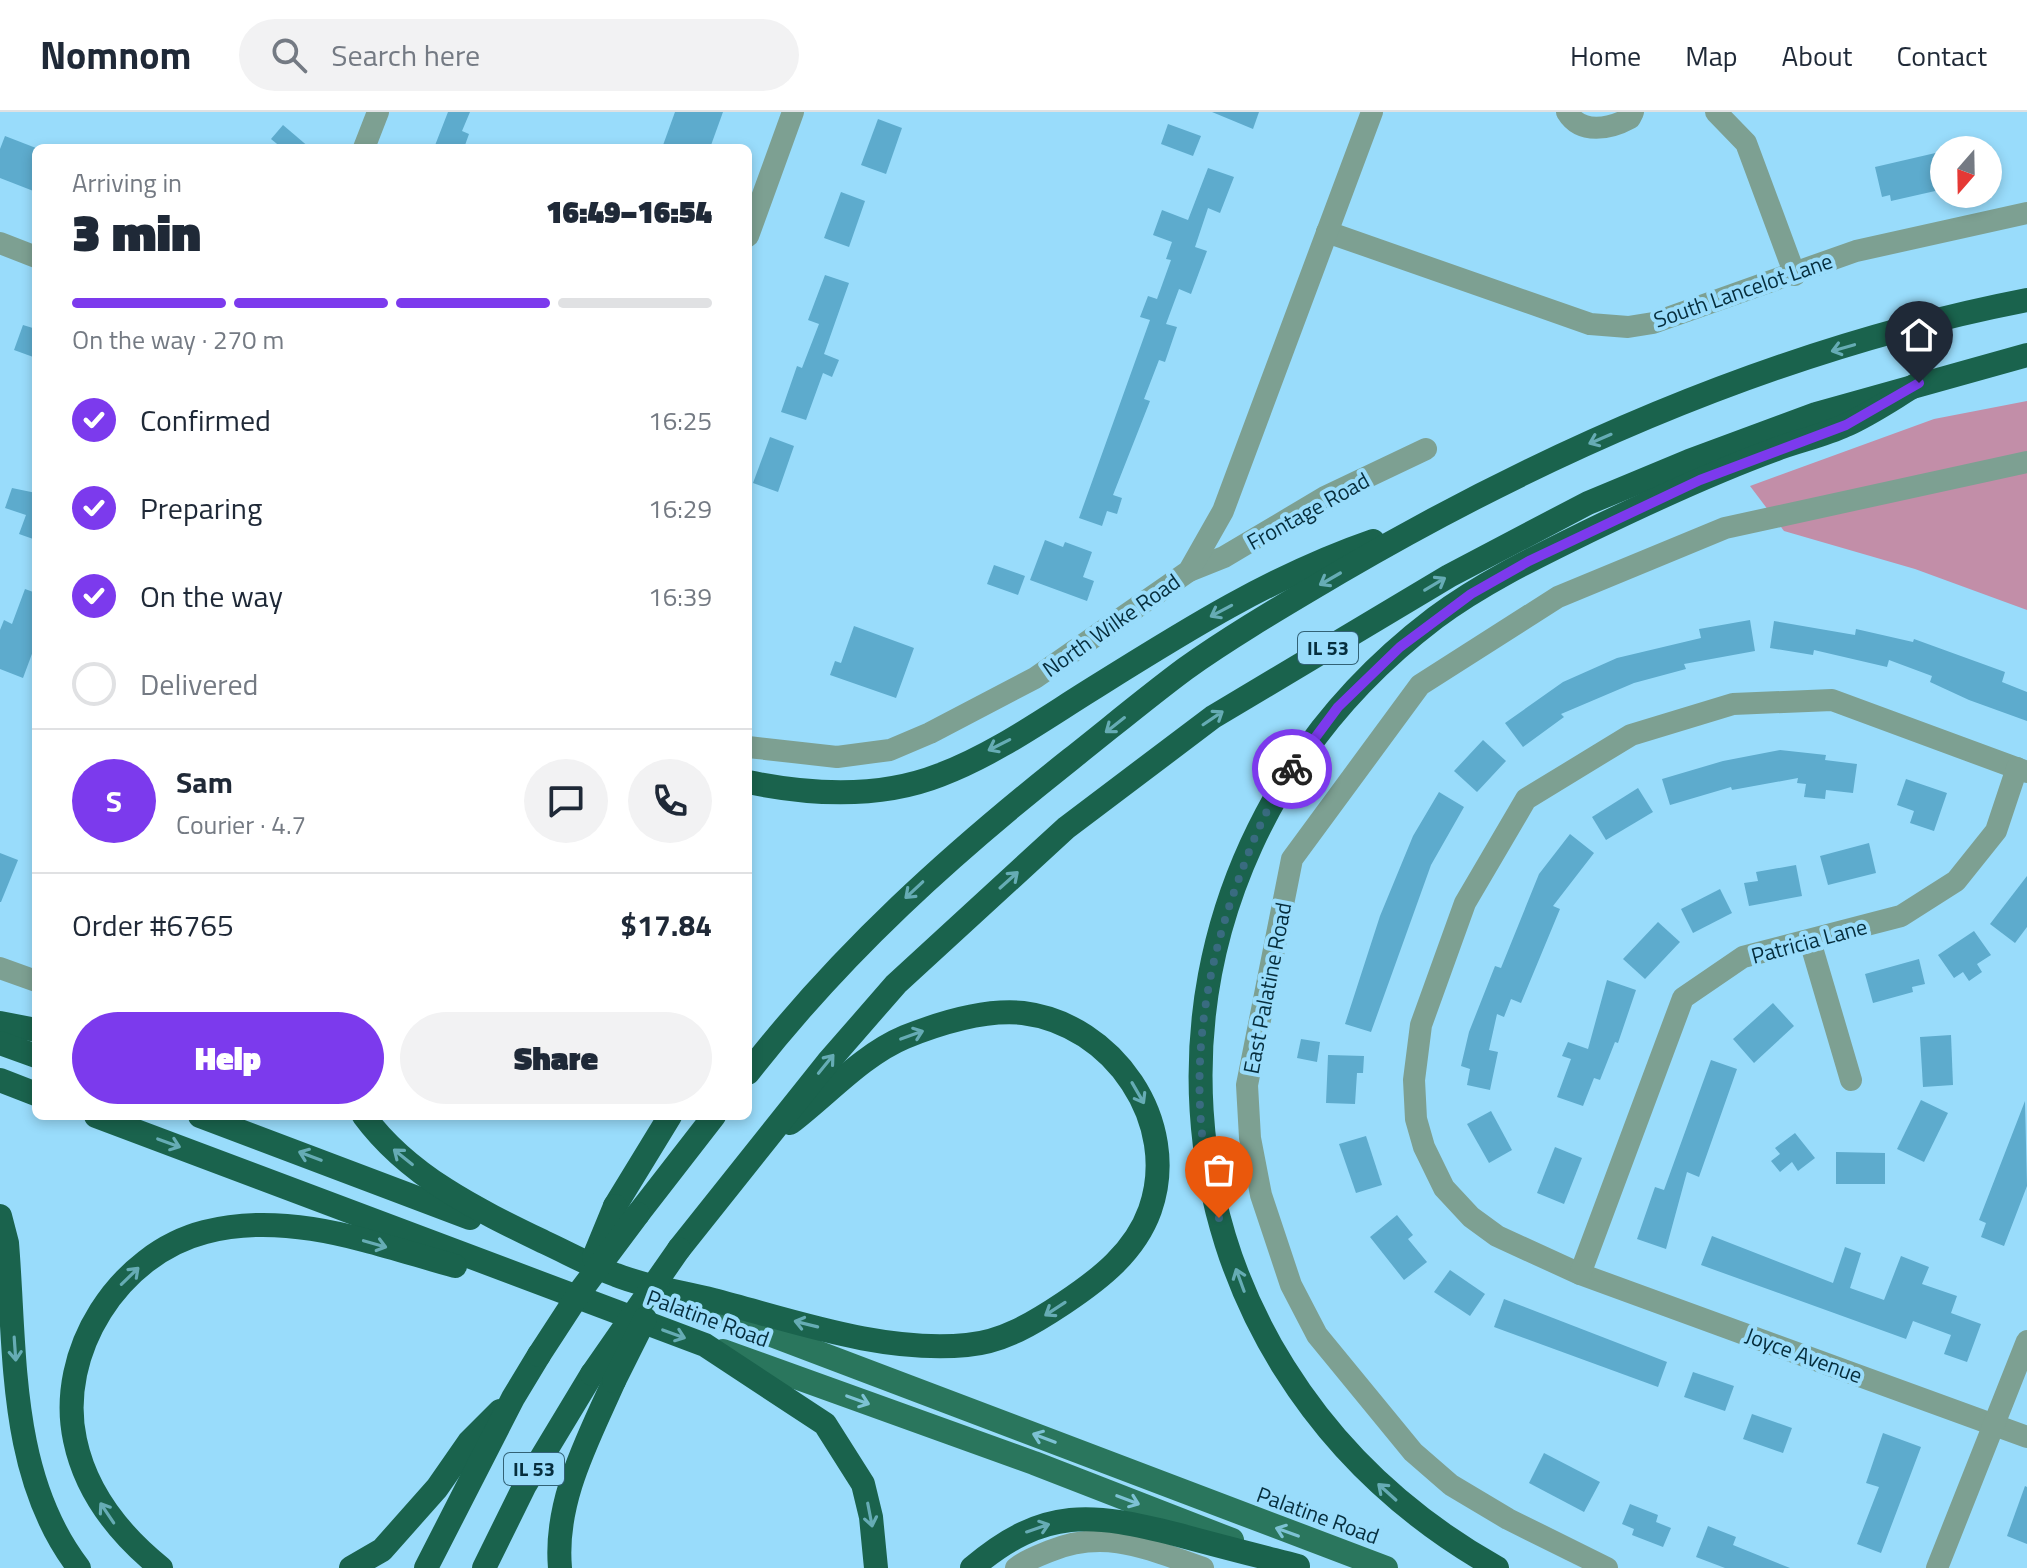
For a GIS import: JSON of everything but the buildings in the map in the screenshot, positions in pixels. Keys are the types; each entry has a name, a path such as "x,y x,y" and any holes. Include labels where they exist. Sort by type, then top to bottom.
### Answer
{"highway":[{"name":"IL 53","path":"752,1068 807,999 913,889 1020,799 1185,669 1421,525 1521,473 1731,385 1908,330 2027,300"},
{"name":"IL 53","path":"484,1568 525,1485 603,1377 685,1241 867,1016 936,945 1066,828 1213,717 1449,576 1588,503 1760,435 1919,383 2027,355"},
{"path":"1497,1568 1405,1509 1346,1451 1299,1393 1248,1300 1213,1199 1199,1109 1199,1058 1205,1002 1225,915 1255,836 1288,776 1338,707 1436,618 1529,561 1700,480 1846,425 1919,383"},
{"path":"752,783 794,791 864,792 939,776 1016,737 1197,624 1317,560 1421,525"},
{"path":"367,1120 380,1138 462,1203 617,1276 883,1342 968,1345 1004,1338 1045,1315 1119,1261 1150,1211 1155,1187 1148,1112 1120,1066 1080,1031 1049,1018 1021,1013 984,1015 902,1038 870,1057 760,1147"},
{"path":"0,1023 32,1029"},
{"path":"0,1043 32,1055"},
{"path":"0,1080 32,1092"},
{"name":"Palatine Road","path":"107,1120 590,1298 705,1345"},
{"name":"Palatine Road","path":"210,1120 617,1276"},
{"path":"626,1210 668,1120"},
{"name":"IL 53","path":"426,1568 513,1398 539,1355 590,1298 626,1210 710,1120"},
{"path":"0,1216 7,1243 21,1420 32,1480 53,1530 79,1568"},
{"path":"161,1568 135,1547 96,1495 75,1441 73,1419 74,1388 85,1341 111,1296 155,1255 205,1232 244,1228 321,1229 590,1298"},
{"path":"705,1345 825,1424 863,1484 871,1517 876,1568"},
{"path":"560,1568 559,1541 568,1493 603,1377"},
{"path":"351,1568 382,1550 437,1488 469,1442 513,1398"},
{"path":"972,1568 1002,1545 1033,1529 1090,1517 1134,1523 1301,1567"}],"main road":[{"name":"Palatine Road","path":"617,1276 1386,1568"},
{"name":"Palatine Road","path":"705,1345 1034,1463 1301,1567"}],"street":[{"path":"366,144 378,112"},
{"path":"752,225 793,112"},
{"name":"North Wilke Road","path":"752,747 837,757 890,750 1035,678 1189,571 1223,511 1372,112"},
{"path":"1567,112 1573,121 1591,129 1616,126 1630,118 1633,112"},
{"path":"1716,112 1746,143 1795,275"},
{"name":"South Lancelot Lane","path":"1327,232 1590,324 1628,327 1653,323 1856,251 2027,213"},
{"path":"0,243 32,255"},
{"name":"Frontage Road","path":"1189,571 1224,557 1325,497 1426,449"},
{"name":"East Palatine Road","path":"1607,1568 1508,1519 1451,1485 1383,1418 1317,1335 1291,1285 1261,1195 1250,1138 1247,1085 1292,859 1420,685 1558,597 1725,528 2027,462"},
{"name":"Joyce Avenue","path":"2022,770 1832,700 1733,704 1631,735 1526,799 1465,903 1421,1025 1414,1080 1416,1119 1424,1147 1444,1188 1471,1217 1497,1236 1580,1274 2027,1437"},
{"name":"Patricia Lane","path":"1580,1274 1683,998 1743,957 1901,916 1956,881 1996,831 2022,770"},
{"path":"1810,941 1851,1080"},
{"path":"0,968 32,980"},
{"path":"1937,1568 2027,1341"},
{"path":"1016,1568 1076,1541 1134,1544 1203,1568"}],"shaded area":[{"path":"2027,401 2027,610 1915,569 1784,531 1750,486 1934,419"}],"way so far":[{"path":"1219,1218 1213,1199 1199,1109 1199,1058 1205,1002 1225,915 1255,836 1292,769"}],"route":[{"path":"1292,769 1338,707 1400,647 1471,594 1529,561 1700,480 1846,425 1919,383"}]}
